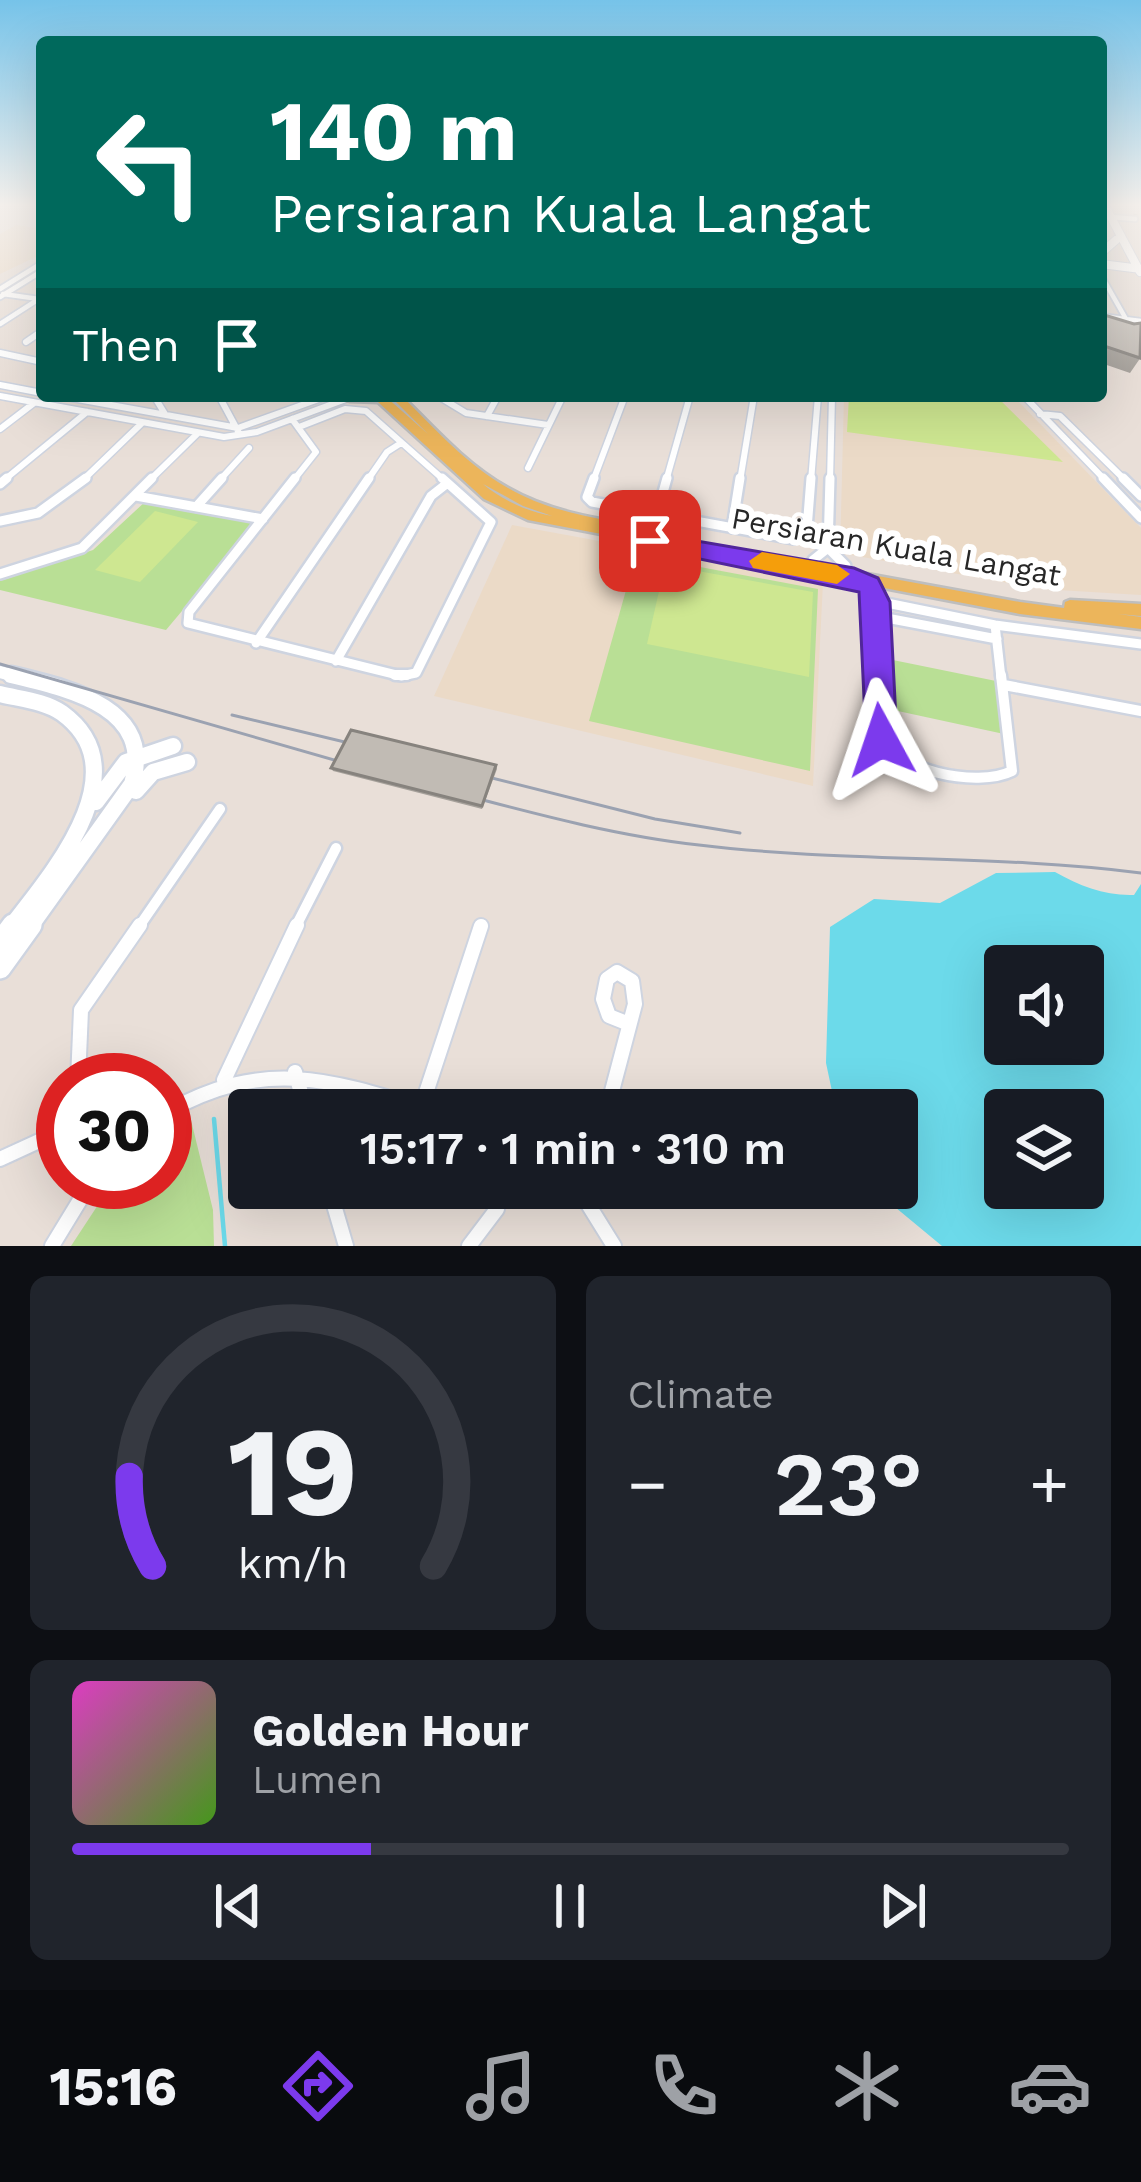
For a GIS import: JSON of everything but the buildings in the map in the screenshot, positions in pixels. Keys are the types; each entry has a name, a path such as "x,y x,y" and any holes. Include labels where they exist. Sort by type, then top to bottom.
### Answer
{"main road":[{"path":"1107,271 1137,270"},
{"name":"Persiaran Kuala Langat","path":"394,402 489,496 533,517 1084,608 1141,610"},
{"name":"Persiaran Kuala Langat","path":"395,402 488,481 529,503 813,560 905,587 1141,623"},
{"path":"0,672 94,703 173,746 142,750 112,774 86,825 0,942"},
{"path":"0,694 59,711 89,736 92,795 66,851"},
{"path":"0,968 132,784 142,750 129,725"},
{"path":"88,849 147,777 187,762"}],"street":[{"path":"1,293 36,271"},
{"path":"1107,283 1126,319"},
{"path":"1,293 36,297"},
{"path":"0,325 36,301"},
{"path":"1107,317 1141,321"},
{"path":"26,342 36,336"},
{"path":"0,353 36,361"},
{"path":"0,385 36,392"},
{"path":"0,396 198,433 296,423 356,408 370,413 445,485 489,518 491,526 425,660 408,676 196,629 188,623 189,612 316,452 296,423"},
{"path":"96,402 239,432 312,402"},
{"path":"158,402 165,414"},
{"path":"222,402 239,432"},
{"path":"296,423 340,402"},
{"path":"448,402 466,413 548,425"},
{"path":"487,416 495,402"},
{"path":"528,468 560,402"},
{"path":"623,402 587,497 794,539 807,530 818,402"},
{"path":"657,514 688,402"},
{"path":"732,528 753,402"},
{"path":"832,402 828,548 877,598 995,625 1141,644"},
{"path":"1029,402 1141,518"},
{"path":"0,429 34,403"},
{"path":"0,484 87,412"},
{"path":"1040,414 1060,416 1141,496"},
{"path":"0,520 19,522 44,512 142,423"},
{"path":"0,574 82,548 198,433"},
{"path":"256,643 387,452 401,443"},
{"path":"196,507 249,448"},
{"path":"336,661 430,496 445,485"},
{"path":"136,496 263,519"},
{"path":"813,560 828,548"},
{"path":"877,598 905,587"},
{"path":"877,598 877,730 898,758 973,778 1005,776 1014,760 995,625"},
{"path":"876,616 997,639"},
{"path":"1004,685 1140,713"},
{"path":"79,1053 81,1010 220,809"},
{"path":"224,1080 239,1036 336,848"},
{"path":"431,1089 481,926"},
{"path":"612,1089 629,1024"},
{"path":"295,1072 300,1089"},
{"path":"192,1098 224,1080 295,1072 355,1089"},
{"path":"0,1159 36,1142"},
{"path":"52,1246 75,1209"},
{"path":"335,1209 346,1246"},
{"path":"469,1246 497,1209"},
{"path":"591,1209 614,1246"}],"shaded area":[{"path":"0,262 25,262 0,274"},
{"path":"844,402 1019,402 1141,528 1141,595 1042,589 840,553"},
{"path":"512,525 823,582 813,786 434,696"}],"green space":[{"path":"849,402 1002,402 1063,462 847,432"},
{"path":"147,500 255,524 166,630 0,590 0,581 93,550"},
{"path":"155,511 198,522 140,582 95,570"},
{"path":"636,555 818,589 810,771 589,721"},
{"path":"665,565 813,592 809,677 647,644"},
{"path":"883,658 996,681 1004,734 884,708"},
{"path":"192,1124 213,1210 214,1246 71,1246 95,1209 192,1209"}],"water":[{"path":"1055,872 1093,889 1123,895 1134,895 1141,884 1141,1246 942,1246 897,1209 918,1209 918,1089 832,1089 826,1063 830,927 874,899 940,903 996,873"}],"waterway":[{"path":"214,1119 225,1246"}],"tram line":[{"path":"0,664 369,770"},
{"path":"232,715 378,750"},
{"path":"460,770 655,819 740,833"},
{"path":"456,793 607,830 699,845 1141,873"}],"slow traffic":[{"path":"762,561 837,574"}],"route":[{"path":"650,541 854,578 869,585 877,602 877,730 881,740"}]}
